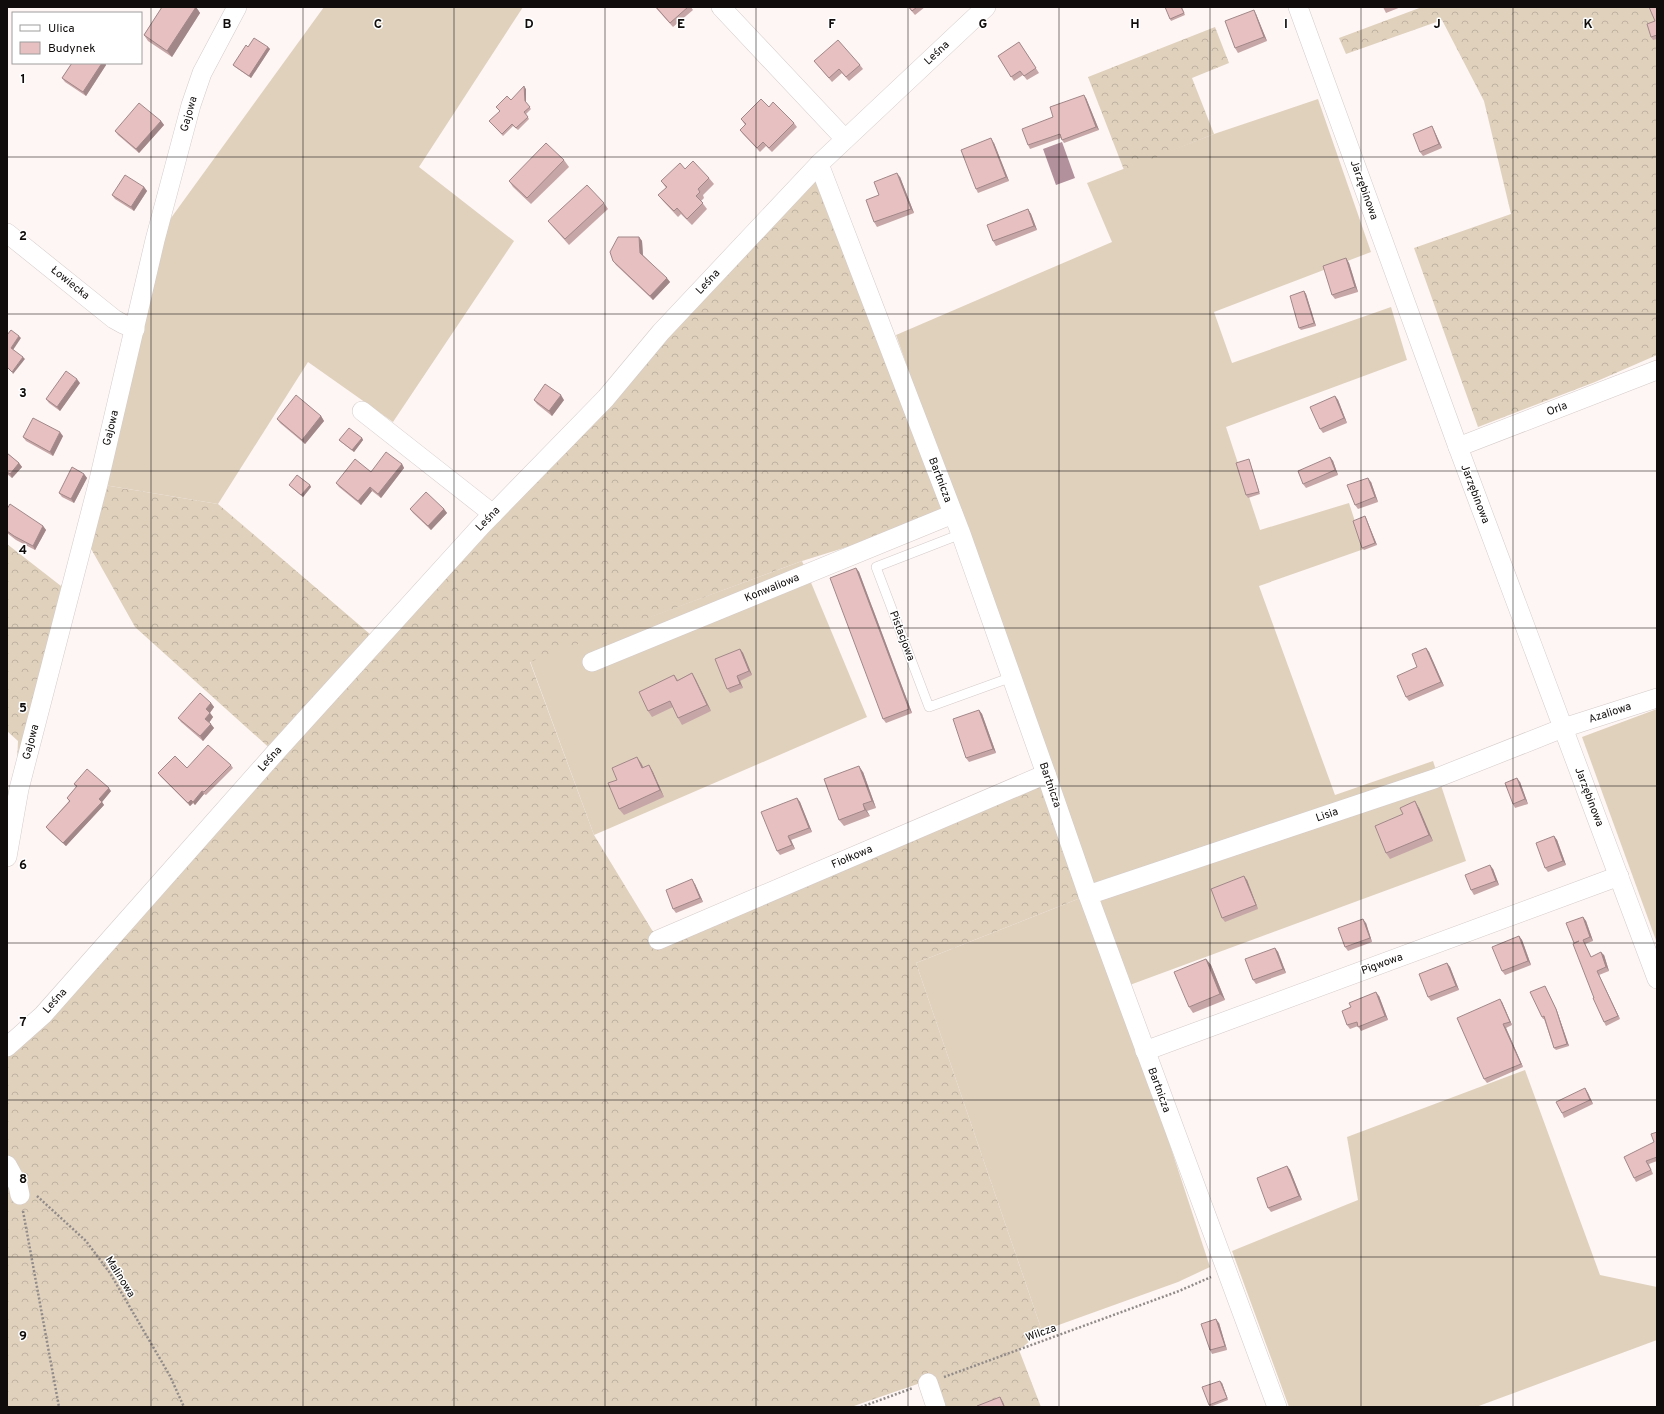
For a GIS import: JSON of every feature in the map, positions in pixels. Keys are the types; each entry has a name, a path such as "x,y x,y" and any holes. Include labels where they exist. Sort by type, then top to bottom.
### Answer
{"street":[{"name":"Gajowa","path":"7,857 11,804 19,789 84,537 136,329 156,240 191,105 202,73 237,7"},
{"path":"721,7 845,139"},
{"name":"Leśna","path":"7,1047 43,1014 275,753 493,514 606,398 661,332 845,139 986,7"},
{"name":"Jarzębinowa","path":"1298,7 1458,448 1657,979"},
{"name":"Bartnicza","path":"820,164 961,534 1088,895 1277,1407"},
{"name":"Łowiecka","path":"7,233 114,319 136,329"},
{"name":"Orla","path":"1458,448 1657,370"},
{"path":"362,411 493,514"},
{"name":"Konwaliowa","path":"592,662 953,514"},
{"name":"Azaliowa","path":"1563,728 1657,698"},
{"name":"Lisia","path":"1088,895 1434,779 1563,728"},
{"name":"Fiołkowa","path":"658,940 1046,774"},
{"name":"Pigwowa","path":"1145,1051 1618,876"},
{"path":"7,1165 18,1185 27,1195"},
{"path":"928,1383 936,1407"}],"lane":[{"name":"Pistacjowa","path":"961,534 876,568 929,707 1012,677"}],"path":[{"path":"27,1195 59,1407"},
{"name":"Malinowa","path":"27,1195 86,1241 110,1273 170,1376 184,1407"},
{"name":"Wilcza","path":"861,1407 1179,1291 1226,1271"}],"green space":[{"path":"324,7 523,7 419,167 514,241 393,422 308,362 218,504 98,484 155,240"},
{"path":"1422,7 1657,7 1657,355 1595,382 1478,427 1414,248 1511,214 1484,101 1442,20 1346,54 1339,38"},
{"path":"1215,27 1229,63 1192,78 1214,134 1124,170 1088,77"},
{"path":"1318,99 1371,252 1214,312 1232,363 1391,307 1407,360 1226,427 1260,530 1349,503 1364,549 1259,586 1335,795 1433,761 1466,861 1127,986 896,335 1112,242 1087,183 1214,134"},
{"path":"819,164 953,514 802,561 530,662 594,835 658,940 1046,774 1088,895 916,963 1042,1331 1019,1350 1041,1407 942,1407 932,1379 851,1407 7,1407 7,1046 275,753 135,627 85,538 15,807 18,741 7,731 7,544 61,586 84,537 98,484 218,504 378,641"},
{"path":"802,561 867,717 594,835 530,661"},
{"path":"1657,709 1657,943 1582,737"},
{"path":"1088,895 1210,1267 1178,1282 1042,1331 916,963"},
{"path":"1525,1070 1600,1275 1657,1287 1657,1340 1476,1407 1289,1407 1232,1251 1358,1200 1347,1137"}],"shaded area":[{"path":"1062,142 1075,178 1056,185 1043,149"}],"building":[{"path":"162,7 196,7 167,51 144,35"},
{"path":"656,7 688,7 670,23"},
{"path":"909,7 917,7 912,11"},
{"path":"1165,7 1181,7 1184,13 1170,19"},
{"path":"1649,7 1657,7 1657,35 1651,37 1647,24 1655,21"},
{"path":"1254,10 1264,37 1235,48 1225,21"},
{"path":"254,38 268,47 249,76 233,65 246,45 248,47"},
{"path":"838,40 860,65 846,77 839,69 829,78 814,61"},
{"path":"1019,42 1036,68 1024,76 1020,71 1011,77 998,56"},
{"path":"71,64 101,64 83,92 62,78"},
{"path":"524,86 525,101 530,107 524,112 528,117 516,128 512,124 502,134 489,121 500,111 496,107 507,96 511,100"},
{"path":"1084,95 1096,127 1062,140 1060,134 1028,145 1022,129 1053,117 1050,107"},
{"path":"761,99 769,107 773,102 794,123 769,148 763,142 757,148 740,130 746,124 741,119"},
{"path":"139,103 161,121 136,149 115,131"},
{"path":"1432,126 1439,144 1420,152 1413,134"},
{"path":"991,138 1006,177 976,189 961,150"},
{"path":"546,143 564,160 527,198 509,181"},
{"path":"693,161 709,178 698,189 700,192 696,196 703,203 687,219 677,208 674,211 658,195 667,187 661,181 680,163 685,169"},
{"path":"897,173 911,209 874,222 866,200 879,195 874,182"},
{"path":"125,175 144,187 131,207 112,195"},
{"path":"587,185 604,203 565,239 548,221"},
{"path":"1028,209 1034,226 993,241 987,225"},
{"path":"618,237 639,237 640,253 667,278 650,296 613,261 610,252"},
{"path":"1346,258 1355,287 1332,295 1323,266"},
{"path":"1304,291 1314,323 1299,328 1290,296"},
{"path":"11,330 19,336 11,348 23,357 12,372 7,367 7,335"},
{"path":"66,371 77,379 57,407 46,399"},
{"path":"545,384 561,395 549,411 534,400"},
{"path":"296,395 321,416 302,440 277,419"},
{"path":"1335,396 1344,418 1320,429 1310,407"},
{"path":"33,418 60,432 50,452 23,437"},
{"path":"349,428 362,438 352,450 339,440"},
{"path":"386,452 402,464 378,494 370,487 358,501 336,483 355,459 371,472"},
{"path":"7,453 19,463 10,474 7,472"},
{"path":"1330,457 1335,470 1303,484 1298,471"},
{"path":"1249,459 1259,492 1246,495 1236,463"},
{"path":"72,467 84,474 71,499 59,493"},
{"path":"297,475 310,485 301,495 289,485"},
{"path":"1368,478 1375,497 1355,505 1347,485"},
{"path":"426,492 444,509 428,526 410,509"},
{"path":"10,504 43,526 33,546 7,531 7,509"},
{"path":"1365,516 1375,543 1362,548 1353,521"},
{"path":"856,568 909,709 883,719 830,578"},
{"path":"1426,648 1441,682 1406,697 1397,676 1417,667 1412,654"},
{"path":"740,649 749,671 737,676 740,684 727,689 715,659"},
{"path":"692,673 707,705 678,718 670,701 648,711 639,692 674,675 677,681"},
{"path":"200,693 211,703 206,709 210,713 205,719 211,724 200,736 178,718"},
{"path":"979,710 993,749 966,758 953,719"},
{"path":"208,745 231,765 204,792 202,791 193,802 191,800 188,803 158,773 175,756 187,768"},
{"path":"637,757 642,768 649,765 660,790 619,809 608,783 617,780 612,768"},
{"path":"859,766 872,801 863,804 865,810 839,820 824,779"},
{"path":"87,769 109,788 99,799 102,802 63,843 46,827 70,801 67,798 77,786 74,784"},
{"path":"1517,778 1525,799 1513,804 1505,783"},
{"path":"797,798 809,828 788,836 792,845 777,851 761,812"},
{"path":"1415,801 1429,835 1386,853 1375,826 1403,814 1400,808"},
{"path":"1554,836 1563,861 1545,868 1536,843"},
{"path":"1490,865 1496,881 1471,890 1465,875"},
{"path":"1244,876 1256,905 1222,918 1211,889"},
{"path":"692,879 700,898 673,909 666,890"},
{"path":"1583,917 1590,937 1583,940 1591,957 1601,952 1606,967 1597,971 1618,1016 1604,1022 1593,998 1573,944 1579,941 1574,943 1566,923"},
{"path":"1363,919 1370,938 1345,947 1338,928"},
{"path":"1519,936 1528,961 1502,971 1492,947"},
{"path":"1275,948 1283,969 1253,980 1245,959"},
{"path":"1206,959 1220,994 1189,1007 1174,972"},
{"path":"1447,963 1456,986 1428,997 1419,974"},
{"path":"1545,986 1556,1009 1567,1044 1554,1048 1544,1016 1542,1017 1530,992"},
{"path":"1376,992 1385,1016 1358,1027 1357,1022 1347,1025 1342,1011 1351,1007 1349,1003"},
{"path":"1500,999 1510,1022 1503,1024 1521,1064 1484,1079 1457,1018"},
{"path":"1585,1088 1590,1100 1562,1113 1556,1102"},
{"path":"1657,1132 1657,1157 1646,1161 1651,1170 1634,1178 1624,1157 1654,1142 1651,1134"},
{"path":"1287,1166 1299,1196 1268,1208 1257,1178"},
{"path":"1216,1319 1225,1346 1210,1350 1201,1324"},
{"path":"1220,1381 1227,1398 1209,1405 1202,1387"},
{"path":"1000,1397 1004,1407 977,1407 977,1406"}]}
